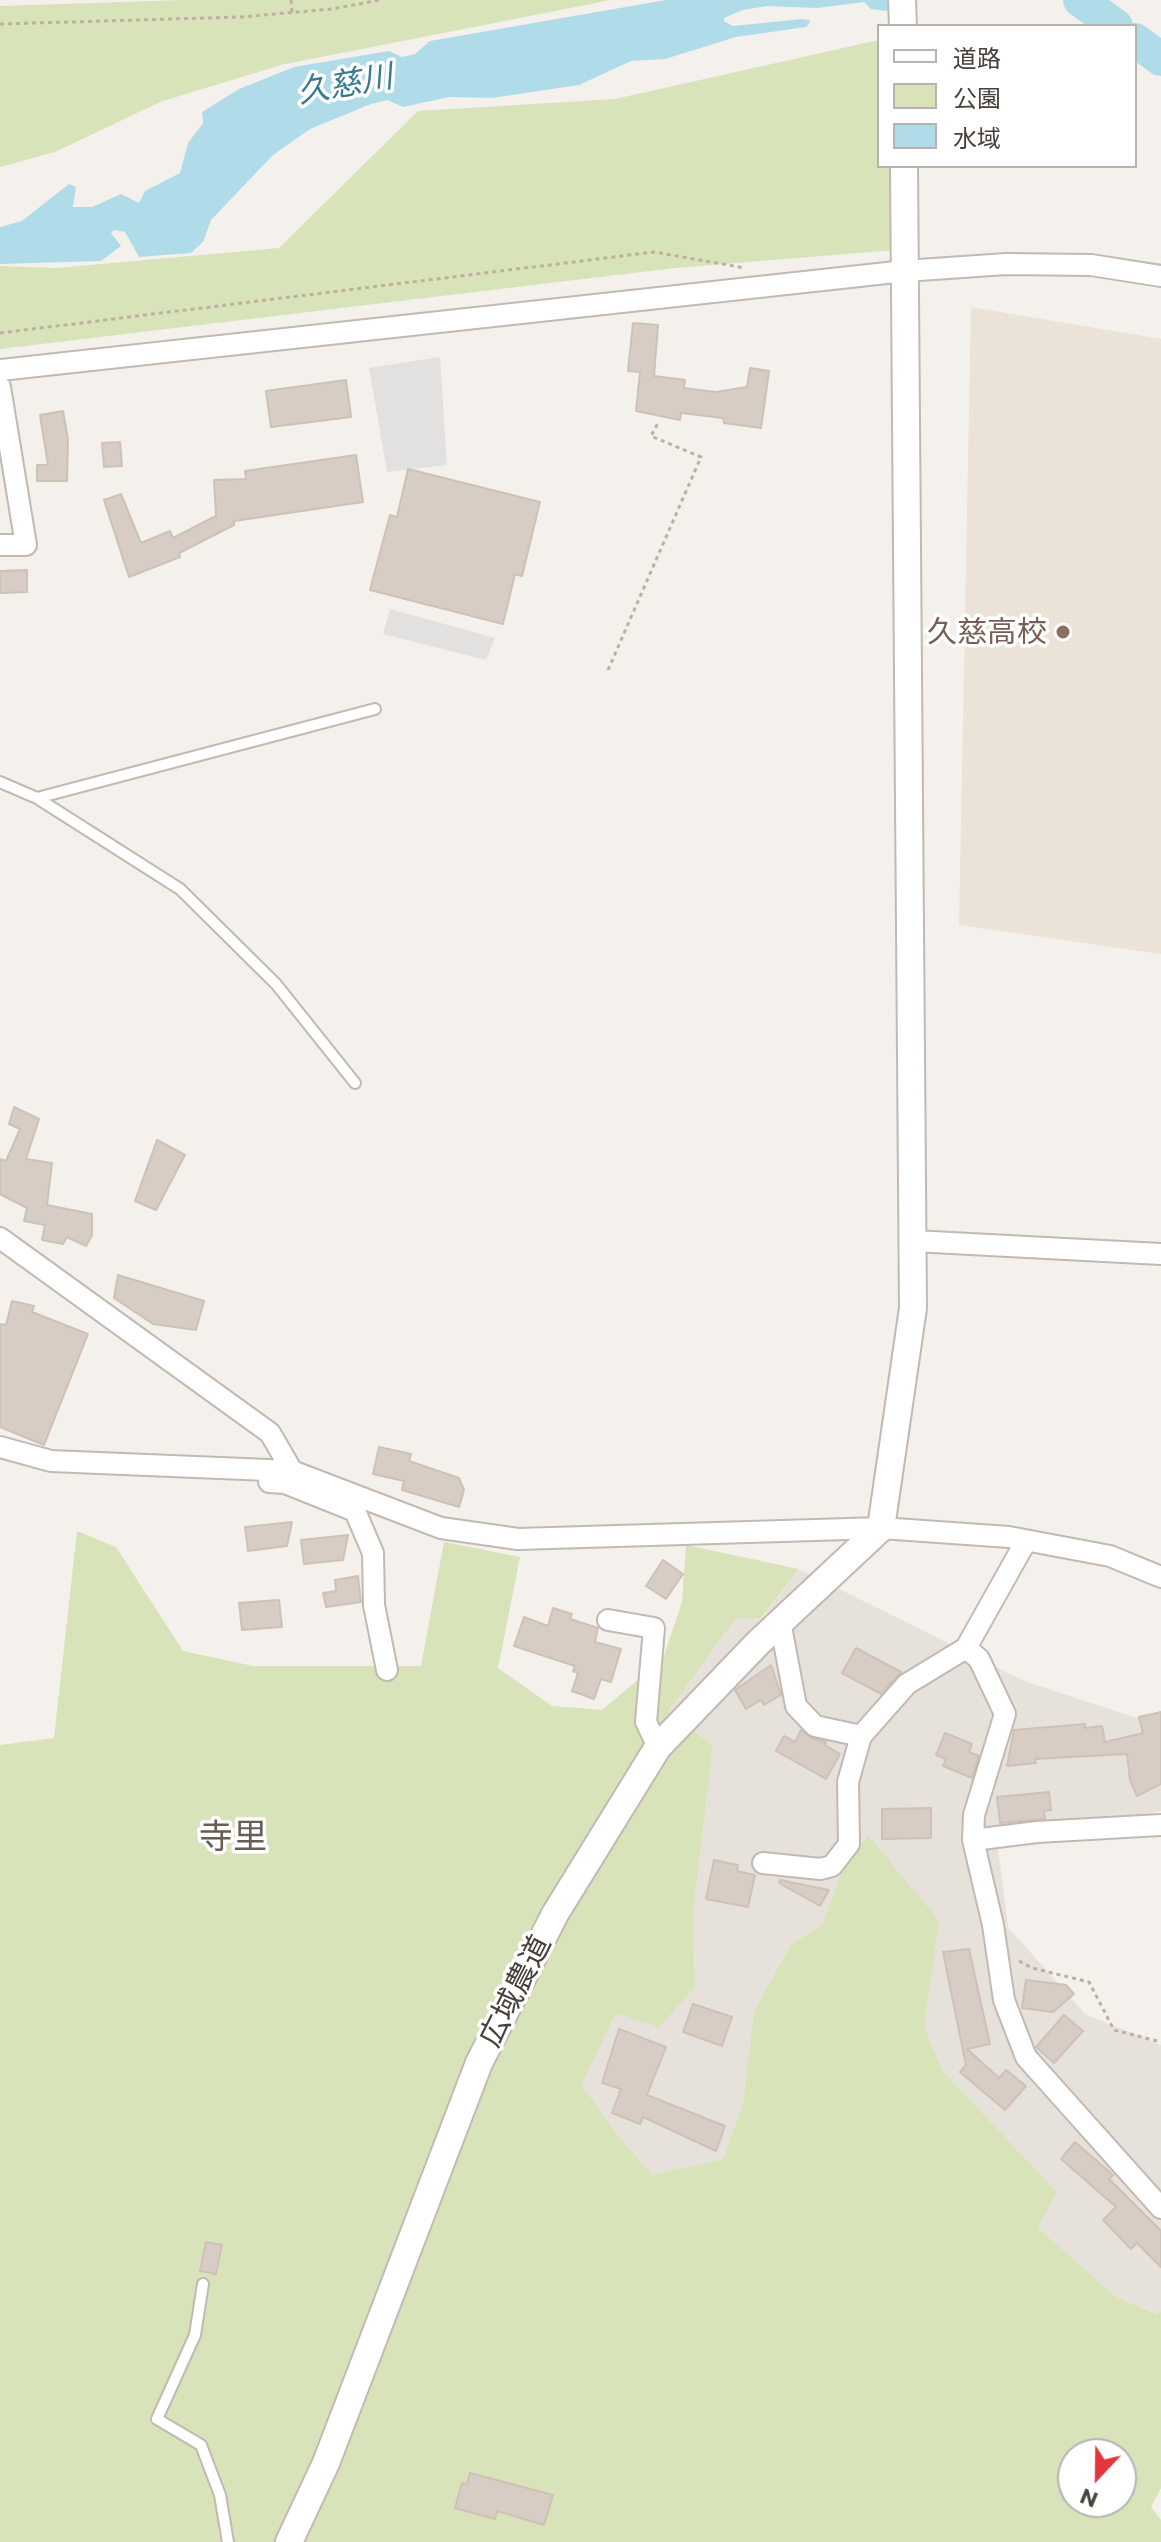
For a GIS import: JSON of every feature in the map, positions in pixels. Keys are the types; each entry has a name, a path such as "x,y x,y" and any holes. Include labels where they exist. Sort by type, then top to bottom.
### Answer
{"street":[{"path":"902,0 903,24"},
{"path":"881,1528 913,1308 904,168"},
{"path":"0,370 905,264 1091,265 1161,276"},
{"path":"0,387 26,545 0,545"},
{"path":"0,1238 270,1433 292,1471"},
{"path":"913,1241 1161,1254"},
{"path":"0,1447 51,1461 292,1471 441,1528 518,1539 881,1528 1026,1541 1110,1556 1161,1577"},
{"path":"205,1467 224,1479 285,1483 355,1511 373,1553 374,1605 387,1670"},
{"name":"広域農道","path":"289,2542 326,2463 479,2063 555,1914 658,1747 780,1621 881,1528"},
{"path":"763,1863 820,1869 832,1866 849,1844 848,1782 861,1736 907,1684 966,1648 1026,1541"},
{"path":"608,1620 654,1628 646,1722 658,1747"},
{"path":"780,1621 796,1706 815,1726 861,1736"},
{"path":"966,1648 979,1659 1005,1714 974,1815 973,1840 1004,2000 1026,2057 1161,2208"},
{"path":"973,1840 1037,1832 1161,1825"}],"lane":[{"path":"37,798 375,709"},
{"path":"0,782 37,798 180,889 276,984 355,1083"},
{"path":"203,2284 195,2335 157,2419 201,2445 220,2495 228,2542"}],"path":[{"path":"291,0 292,12"},
{"path":"0,24 151,22 292,12 380,0"},
{"path":"0,333 654,252 748,269"},
{"path":"608,670 701,457 651,436 659,421"},
{"path":"996,1948 1032,1968 1089,1982 1114,2030 1161,2042"}],"shaded area":[{"name":"久慈高校","path":"971,307 1161,339 1161,954 959,925"},
{"path":"440,357 447,465 387,472 369,368"},
{"path":"390,609 495,638 486,660 383,634"},
{"path":"799,1569 1024,1681 1161,1726 1161,1811 998,1849 1008,1927 1085,2014 1161,2045 1161,2311 1158,2314 1116,2297 1037,2228 1057,2192 942,2070 924,2026 938,1921 840,1875 822,1925 791,1944 754,2011 743,2102 723,2159 652,2175 616,2133 582,2085 616,2013 695,1987 693,1914 713,1745 668,1712 736,1618 762,1618"}],"green space":[{"path":"183,0 611,0 281,65 160,102 55,152 0,167 0,6"},
{"path":"877,40 877,168 894,168 896,250 675,268 0,349 0,266 57,268 279,248 418,111 615,99"},
{"path":"77,1531 116,1547 183,1651 253,1666 421,1666 444,1542 520,1557 498,1668 552,1706 602,1710 663,1659 682,1602 686,1545 799,1569 761,1618 736,1618 668,1712 713,1745 693,1914 695,1987 659,2027 616,2013 582,2085 616,2133 652,2175 723,2159 743,2102 754,2011 791,1944 822,1925 840,1875 868,1835 939,1921 924,2026 942,2070 1057,2192 1038,2228 1116,2297 1157,2314 1161,2311 1161,2488 1151,2507 1161,2520 1161,2542 0,2542 0,1745 54,1738"}],"water":[{"path":"666,0 908,0 886,11 871,9 864,2 817,8 767,6 743,10 724,18 724,21 733,26 810,20 806,27 736,37 665,59 631,61 579,85 492,98 449,97 403,107 387,100 371,104 310,129 273,155 211,220 203,242 191,253 139,257 125,232 114,230 111,233 121,246 101,261 0,264 0,227 22,221 69,184 76,187 73,207 92,207 121,194 139,203 145,191 180,173 188,143 203,123 202,112 239,89 294,67 389,51 402,57 415,54 430,41"}],"building":[{"path":"633,323 658,325 654,376 685,380 684,388 716,392 747,387 750,368 769,371 761,428 724,423 723,418 681,413 680,420 636,411 640,372 628,371"},
{"path":"346,380 351,417 271,427 266,391"},
{"path":"63,411 68,439 67,481 37,481 37,465 48,465 40,415"},
{"path":"120,442 122,466 104,467 102,443"},
{"path":"356,455 363,502 234,521 234,525 179,553 180,557 129,577 104,500 121,494 141,543 170,531 173,538 216,516 214,480 246,479 245,471"},
{"path":"408,469 540,502 522,576 515,574 503,624 370,590 390,515 397,517"},
{"path":"27,570 27,592 0,593 0,571"},
{"path":"14,1107 39,1119 26,1159 52,1163 47,1205 92,1214 92,1235 86,1246 67,1237 63,1244 42,1240 45,1225 24,1221 27,1208 0,1194 0,1159 6,1161 20,1129 9,1124"},
{"path":"157,1140 185,1155 156,1210 135,1201"},
{"path":"118,1275 204,1301 196,1330 153,1324 114,1298"},
{"path":"12,1301 34,1306 32,1312 88,1334 44,1445 0,1427 0,1324 6,1325"},
{"path":"379,1447 411,1454 409,1461 459,1478 464,1490 459,1507 402,1490 404,1481 373,1474"},
{"path":"292,1522 287,1546 248,1551 245,1527"},
{"path":"348,1535 343,1560 304,1564 301,1540"},
{"path":"663,1560 683,1574 666,1599 646,1586"},
{"path":"358,1576 361,1602 326,1607 323,1593 336,1591 335,1580"},
{"path":"279,1600 282,1627 242,1630 239,1603"},
{"path":"553,1608 572,1614 570,1619 598,1628 595,1642 621,1649 611,1682 601,1679 594,1699 572,1691 578,1673 573,1671 575,1666 514,1646 524,1617 548,1626"},
{"path":"856,1648 901,1672 881,1694 842,1673"},
{"path":"771,1665 781,1695 764,1705 761,1700 746,1709 735,1690"},
{"path":"1161,1712 1161,1784 1137,1796 1130,1780 1127,1754 1035,1759 1036,1763 1007,1766 1014,1730 1085,1724 1085,1728 1102,1726 1105,1742 1143,1733 1139,1717"},
{"path":"801,1730 811,1738 826,1742 825,1745 840,1754 826,1779 776,1751 784,1736 795,1742"},
{"path":"945,1733 972,1744 969,1752 979,1756 972,1778 943,1766 946,1759 936,1755"},
{"path":"1049,1792 1051,1810 1044,1811 1045,1819 1000,1823 997,1797"},
{"path":"931,1808 931,1838 882,1839 882,1809"},
{"path":"714,1860 738,1865 737,1871 755,1875 748,1907 706,1899"},
{"path":"780,1880 829,1890 820,1906 779,1883"},
{"path":"969,1949 990,2044 967,2049 999,2078 1006,2070 1026,2086 1005,2110 960,2072 966,2065 943,1952"},
{"path":"1026,1980 1066,1985 1074,1994 1053,2012 1022,2008"},
{"path":"693,2004 732,2017 722,2046 683,2032"},
{"path":"1064,2015 1083,2031 1054,2063 1036,2047"},
{"path":"619,2029 666,2047 647,2095 725,2126 716,2151 643,2117 640,2124 612,2113 621,2089 602,2083"},
{"path":"1075,2142 1113,2175 1109,2179 1161,2231 1161,2267 1137,2243 1131,2249 1103,2220 1116,2207 1061,2159"},
{"path":"206,2242 222,2245 216,2274 200,2271"},
{"path":"470,2473 553,2495 544,2525 497,2511 495,2519 455,2508 462,2483 467,2484"}],"waterway":[{"name":"久慈川","path":"1080,0 1113,24"},
{"name":"久慈川","path":"1137,41 1161,59"}],"place":[{"name":"久慈高校","path":"1063,632"}],"district":[{"name":"寺里","path":"233,1837"}]}
